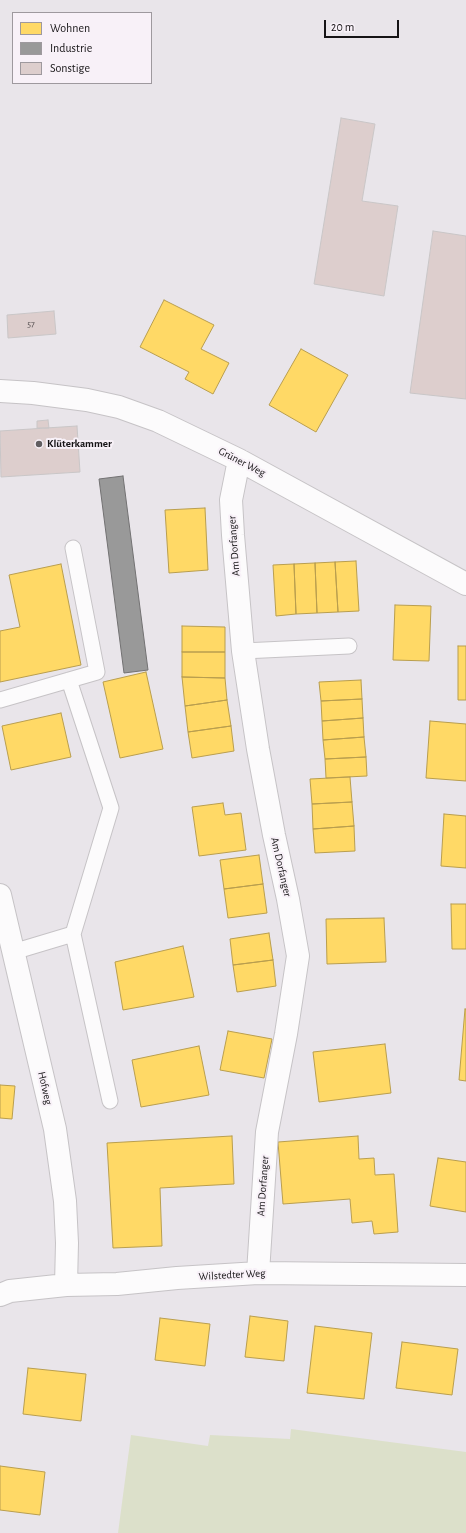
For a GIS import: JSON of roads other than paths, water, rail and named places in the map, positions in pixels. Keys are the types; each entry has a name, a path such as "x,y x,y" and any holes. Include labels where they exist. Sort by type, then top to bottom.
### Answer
{"street":[{"name":"Grüner Weg","path":"0,391 41,394 87,400 120,407 158,421 239,460 466,584"},
{"name":"Am Dorfanger","path":"239,460 231,500 243,651 258,749 298,956 286,1034 267,1132 258,1274"},
{"name":"Hofweg","path":"0,895 54,1129 65,1201 67,1243 66,1286"},
{"name":"Wilstedter Weg","path":"0,1295 10,1291 66,1286 258,1274 466,1275"}],"lane":[{"path":"0,700 97,672 73,548"},
{"path":"243,651 349,646"},
{"path":"69,680 111,808 73,934 110,1101"},
{"path":"13,952 73,934"}],"place":[{"name":"Klüterkammer","path":"39,444"}]}
